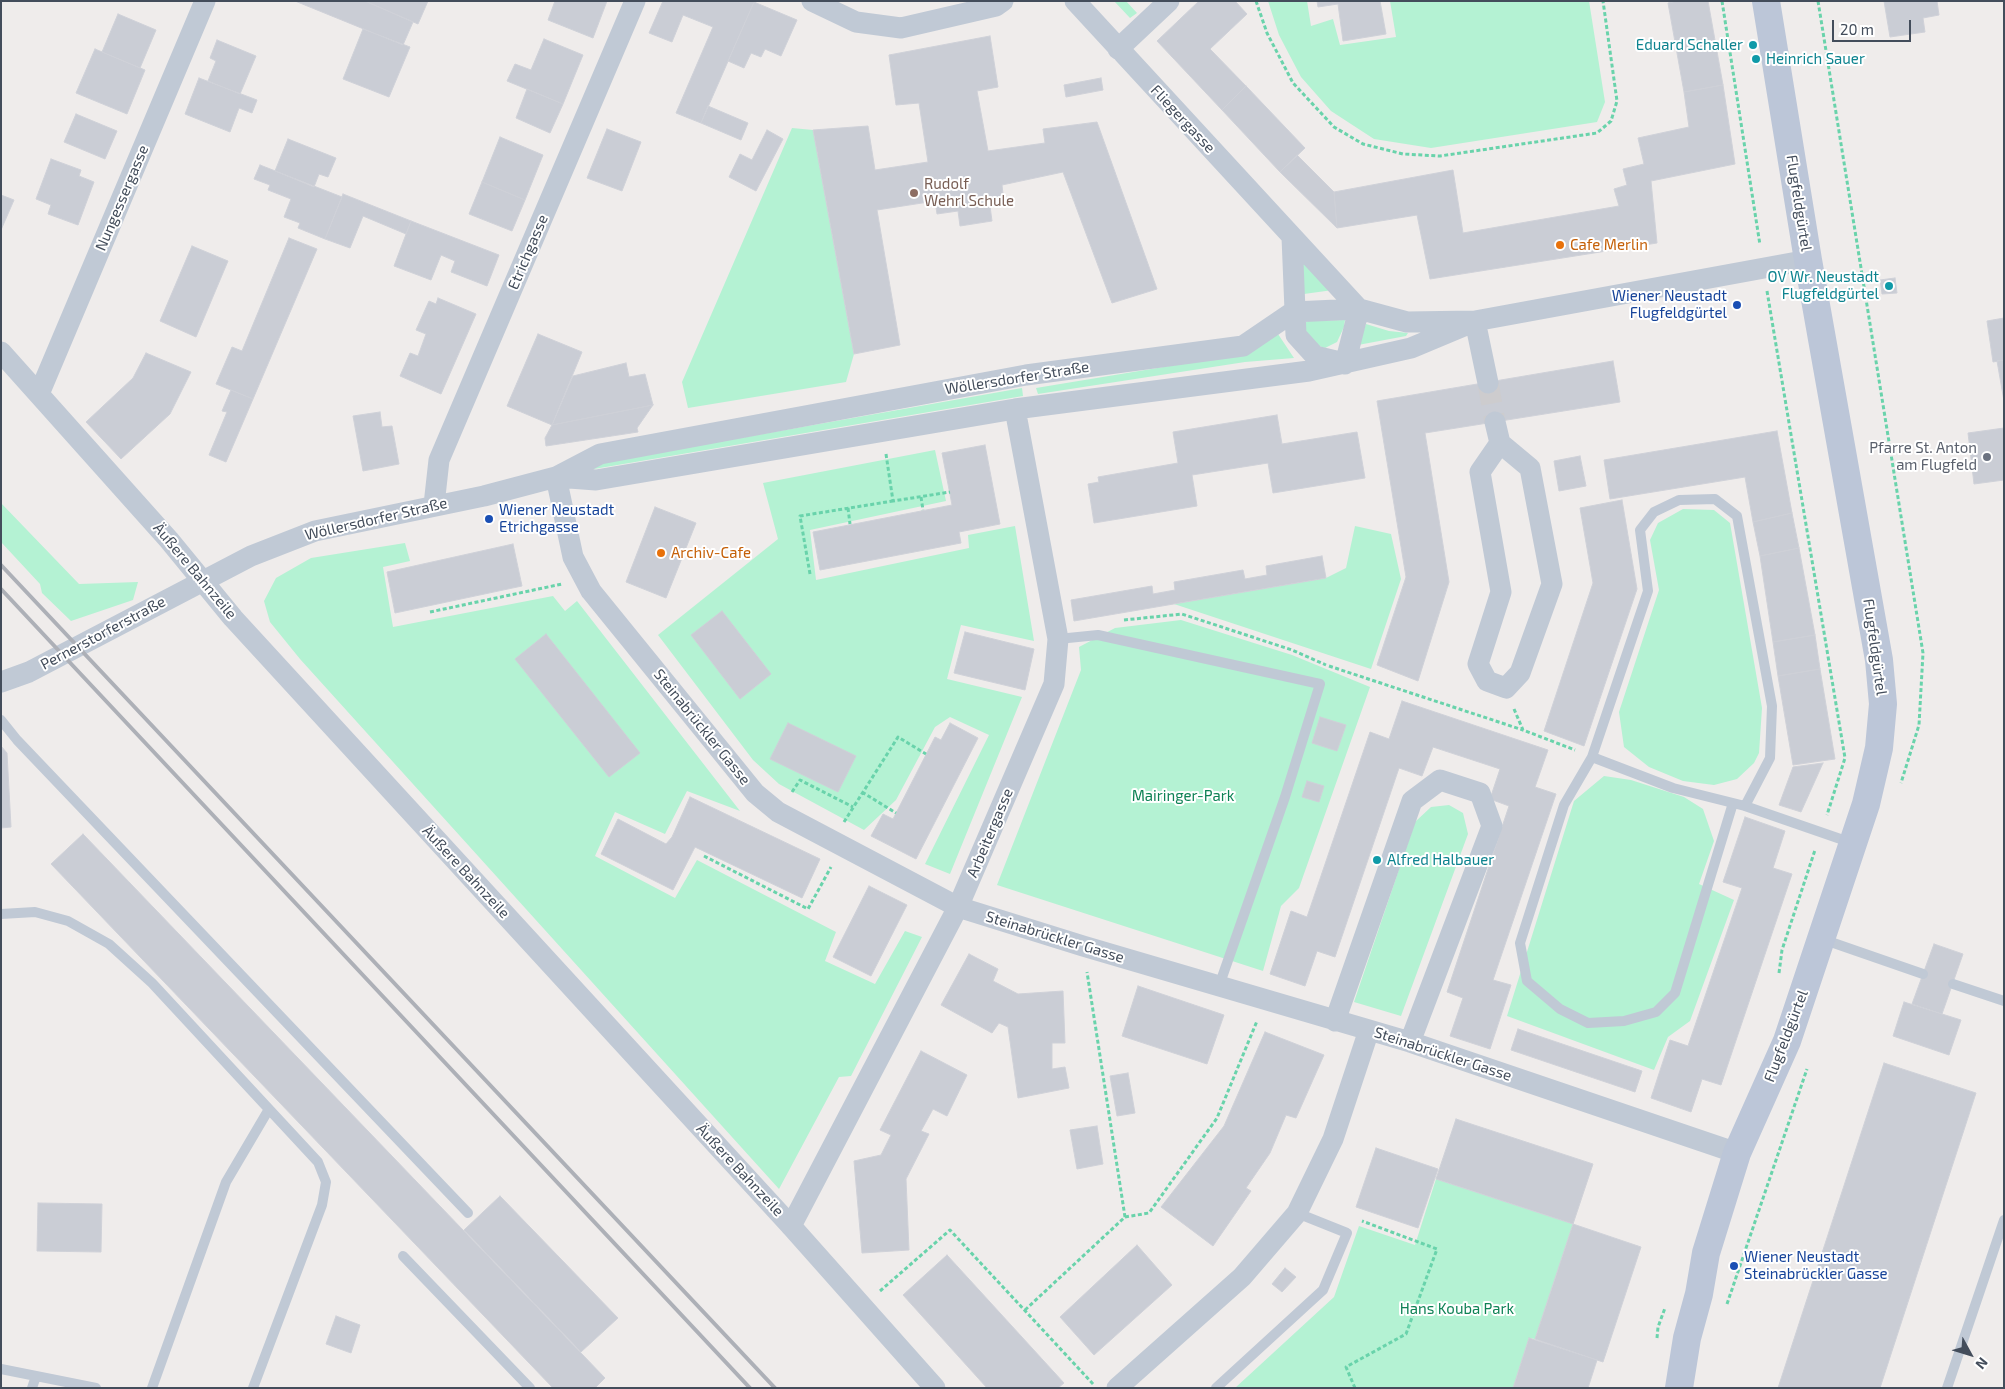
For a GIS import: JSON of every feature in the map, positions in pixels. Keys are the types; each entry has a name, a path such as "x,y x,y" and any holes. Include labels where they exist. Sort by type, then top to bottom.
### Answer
{"street":[{"name":"Nungessergasse","path":"39,394 205,1"},
{"name":"Etrichgasse","path":"434,505 439,460 634,1"},
{"path":"812,1 856,22 902,28 996,6 1003,1"},
{"name":"Fliegergasse","path":"1075,1 1359,309"},
{"path":"1118,48 1169,1"},
{"name":"Flugfeldgürtel","path":"1679,1388 1687,1338 1699,1294 1706,1253 1737,1152 1787,1041 1866,804 1879,748 1883,704 1879,660 1808,260 1766,1"},
{"path":"1292,237 1293,312 1296,335 1315,356 1345,364 1359,309"},
{"name":"Wöllersdorfer Straße","path":"202,580 251,556 314,531 484,496 556,477 600,454 1026,375 1243,346 1293,312 1359,309 1408,322 1476,321 1808,260"},
{"name":"Wöllersdorfer Straße","path":"556,477 596,480 1015,409 1309,371 1411,348 1476,321"},
{"path":"1476,321 1488,382"},
{"name":"Äußere Bahnzeile","path":"1,352 202,580 233,618 791,1226 935,1388"},
{"name":"Arbeitergasse","path":"791,1226 958,907 1054,684 1058,639 1015,409"},
{"path":"1496,422 1500,443 1530,468 1552,584 1520,673 1506,688 1487,681 1478,664 1501,592 1480,472 1500,443"},
{"name":"Steinabrückler Gasse","path":"556,477 573,557 591,591 755,793 778,812 958,907 1334,1021 1410,1042 1737,1152"},
{"name":"Pernerstorferstraße","path":"1,682 29,672 202,580"},
{"path":"1334,1021 1412,802 1440,780 1480,793 1492,826 1410,1042"},
{"path":"1117,1388 1242,1277 1298,1213 1333,1139 1369,1030"}],"lane":[{"path":"1734,803 1674,993 1656,1012 1624,1022 1588,1023 1560,1009 1527,981 1520,943 1564,805 1592,757 1648,591 1640,530 1654,512 1679,500 1715,499 1737,516 1772,706 1770,758 1745,806"},
{"path":"1058,639 1098,635 1320,684 1285,797 1219,986"},
{"path":"1,720 16,740 468,1213"},
{"path":"1592,757 1673,788 1745,806 1853,843"},
{"path":"1,914 35,912 68,921 109,944 152,983 318,1162 326,1182 322,1205 253,1388"},
{"path":"1821,939 1923,974"},
{"path":"1953,984 2004,1001"},
{"path":"152,1388 226,1182 269,1109"},
{"path":"1216,1388 1323,1290 1347,1233 1298,1213"},
{"path":"1947,1388 2004,1220"},
{"path":"403,1256 530,1388"},
{"path":"1,1369 96,1388"},
{"path":"32,1388 36,1376"}],"path":[{"path":"1256,1 1267,33 1293,83 1334,127 1363,144 1403,154 1440,156 1597,133 1611,121 1617,102 1603,1"},
{"path":"1722,1 1759,238"},
{"path":"1818,1 1923,653 1919,725 1899,790"},
{"path":"882,431 893,501"},
{"path":"810,574 800,516 950,492"},
{"path":"922,496 923,510"},
{"path":"848,508 850,524"},
{"path":"430,612 584,579"},
{"path":"1098,635 1107,622 1182,614 1292,650 1326,665 1522,730 1592,757"},
{"path":"1320,684 1326,665"},
{"path":"1506,688 1522,730"},
{"path":"704,856 808,909 853,807 898,736 926,754"},
{"path":"778,812 800,780 853,807"},
{"path":"862,792 896,814"},
{"path":"1083,946 1124,1218"},
{"path":"1025,1310 1124,1218 1149,1213 1217,1118 1266,1000"},
{"path":"1724,1311 1809,1062"},
{"path":"1347,1233 1356,1219 1436,1249 1406,1334 1346,1367 1355,1388"},
{"path":"875,1296 950,1230 1096,1388"}],"green space":[{"path":"1114,1 1126,1 1137,13 1130,18"},
{"path":"1268,1 1307,1 1311,26 1333,19 1340,45 1396,37 1390,1 1589,1 1605,102 1597,122 1431,148 1374,139 1331,111 1301,77 1279,35"},
{"path":"792,128 813,130 854,354 846,382 688,408 682,382"},
{"path":"1304,262 1333,290 1304,294 1302,267"},
{"path":"1345,320 1337,342 1325,348 1319,346 1308,335 1303,324 1308,321"},
{"path":"1366,324 1389,331 1408,333 1406,336 1358,345"},
{"path":"1278,334 1294,358 1245,362 1038,394 1036,388 1236,355"},
{"path":"1022,388 1023,396 594,469 593,464"},
{"path":"935,450 946,501 810,530 816,580 969,548 968,535 1015,526 1034,641 961,625 947,679 1022,697 950,874 925,864 989,735 950,717 935,727 896,800 864,830 779,784 753,760 658,635 778,539 763,483"},
{"path":"1,503 79,584 138,582 133,600 71,621 42,593 40,584 1,542"},
{"path":"1683,509 1714,510 1730,523 1762,708 1759,753 1754,763 1737,779 1714,785 1683,781 1649,767 1624,747 1619,712 1659,590 1650,540 1658,523"},
{"path":"1355,526 1391,534 1401,579 1371,669 1174,604 1326,578 1346,568"},
{"path":"405,543 410,561 383,567 393,627 553,596 565,611 577,601 740,811 687,791 665,834 615,812 595,856 675,898 697,860 836,932 825,961 875,984 905,931 922,937 851,1076 839,1077 779,1189 300,659 270,622 264,601 276,578 311,558"},
{"name":"Mairinger-Park","path":"1181,620 1292,655 1370,687 1299,888 1281,906 1263,971 997,885 1081,670 1079,647 1115,628"},
{"path":"1604,776 1631,780 1684,797 1703,809 1714,841 1699,884 1734,900 1690,1021 1668,1037 1654,1070 1507,1016 1574,801"},
{"path":"1449,805 1463,813 1468,834 1401,1016 1354,1002 1415,822 1431,807"},
{"name":"Hans Kouba Park","path":"1436,1179 1573,1224 1535,1339 1529,1338 1513,1388 1235,1388 1334,1297 1359,1226 1415,1245"}],"building":[{"path":"295,1 365,1 413,22 403,45"},
{"path":"365,1 428,1 418,24"},
{"path":"555,1 607,1 593,38 548,20"},
{"path":"663,1 754,2 701,123 676,113 713,27 683,15 672,42 649,33"},
{"path":"1199,1 1235,1 1247,14 1210,49 1246,86 1222,110 1157,41"},
{"path":"1317,1 1380,1 1386,34 1343,41 1338,4 1318,7"},
{"path":"1677,1 1708,1 1723,85 1684,92 1668,3"},
{"path":"1884,1 1937,1 1939,15 1923,18 1925,32 1890,37"},
{"path":"754,2 797,20 781,56 765,49 761,57 751,53 744,68 728,61"},
{"path":"118,14 156,30 140,68 102,52"},
{"path":"363,29 410,47 389,97 343,79"},
{"name":"Rudolf Wehrl Schule","path":"990,36 998,87 977,91 988,151 1045,143 1043,129 1097,122 1157,289 1112,303 1063,172 1002,185 1004,203 990,206 992,221 960,226 958,211 937,214 935,201 877,210 900,345 854,354 813,130 868,126 875,170 928,162 919,103 896,105 889,55"},
{"path":"544,39 583,55 563,104 507,81 515,64 531,70"},
{"path":"217,40 256,56 240,94 208,81 216,61 210,58"},
{"path":"95,49 145,70 127,114 76,93"},
{"path":"199,78 257,100 252,113 239,108 230,132 185,114"},
{"path":"1101,78 1103,90 1066,97 1064,85"},
{"path":"1723,85 1735,164 1651,181 1657,243 1430,279 1417,215 1337,228 1334,192 1453,170 1463,233 1619,206 1614,189 1627,185 1623,169 1644,164 1638,138 1689,127 1684,92"},
{"path":"1246,86 1305,148 1280,172 1222,110"},
{"path":"527,89 563,104 550,133 516,118"},
{"path":"708,106 748,123 741,140 701,123"},
{"path":"76,114 117,131 105,159 64,142"},
{"path":"607,129 641,142 622,191 587,178"},
{"path":"767,130 783,139 756,191 729,177 740,154 752,160"},
{"path":"500,137 543,155 525,200 482,182"},
{"path":"288,139 336,158 328,177 319,174 314,187 275,171"},
{"path":"1297,155 1334,192 1337,228 1280,172"},
{"path":"51,159 81,170 79,176 94,182 78,225 48,214 51,205 36,199"},
{"path":"260,165 342,197 325,239 298,228 300,223 284,217 291,199 268,190 270,185 254,179"},
{"path":"482,182 525,200 512,231 469,214"},
{"path":"343,194 411,221 406,234 363,216 350,248 325,239"},
{"path":"1,195 14,200 1,230"},
{"path":"411,221 499,255 487,286 451,272 455,261 441,255 431,280 394,266"},
{"path":"289,238 317,249 253,399 216,384 232,347 242,351"},
{"path":"192,246 228,261 196,337 160,321"},
{"name":"OV Wr. Neustadt Flugfeldgürtel","path":"1895,278 1897,293 1882,294 1880,280"},
{"path":"438,298 476,314 441,394 400,376 410,353 418,356 426,334 416,330 429,301 436,304"},
{"path":"2004,318 2004,360 1993,362 1987,321"},
{"path":"538,334 582,352 552,425 507,406"},
{"path":"146,353 191,372 170,414 121,459 86,422 133,378"},
{"path":"2004,360 2004,401 1997,361"},
{"path":"1613,361 1620,402 1425,433 1449,582 1418,681 1377,665 1406,577 1377,401"},
{"path":"626,363 629,377 645,374 653,405 552,425 573,376"},
{"path":"231,390 253,399 226,462 209,455 227,412 222,411"},
{"path":"653,405 637,428 638,432 546,446 545,438 552,425"},
{"path":"380,412 382,427 392,426 399,464 363,471 353,416"},
{"path":"1277,415 1282,444 1357,432 1365,478 1273,493 1268,463 1192,475 1197,506 1094,523 1088,484 1099,482 1098,477 1178,463 1173,432"},
{"name":"Pfarre St. Anton am Flugfeld","path":"2004,428 2004,480 1974,484 1968,433"},
{"path":"1777,431 1792,513 1753,522 1745,477 1610,499 1604,460"},
{"path":"985,445 1000,524 959,532 961,543 820,570 813,532 952,505 942,453"},
{"path":"1580,456 1586,486 1559,491 1554,461"},
{"path":"1622,500 1637,589 1584,746 1544,731 1593,583 1580,508"},
{"name":"Archiv-Cafe","path":"655,507 696,523 666,598 626,582"},
{"path":"1792,513 1799,548 1760,556 1753,522"},
{"path":"513,544 522,586 395,613 387,572"},
{"path":"1799,548 1815,635 1773,642 1760,556"},
{"path":"1322,556 1326,578 1074,621 1071,600 1152,586 1153,594 1175,590 1174,582 1243,570 1245,579 1267,575 1266,566"},
{"path":"722,611 771,674 740,699 691,635"},
{"path":"965,632 1034,649 1025,690 954,673"},
{"path":"546,634 640,753 609,777 515,659"},
{"path":"1815,635 1820,669 1778,676 1773,642"},
{"path":"1820,669 1835,759 1793,765 1778,676"},
{"path":"1402,701 1548,750 1535,787 1556,794 1493,980 1511,985 1490,1049 1450,1036 1463,998 1447,992 1509,806 1490,799 1500,769 1433,747 1422,776 1399,768 1335,957 1317,951 1305,986 1270,974 1291,911 1307,917 1370,732 1389,739"},
{"path":"1320,717 1346,725 1337,751 1312,743"},
{"path":"788,723 856,756 838,792 770,759"},
{"path":"950,723 978,738 916,859 871,836 883,814 893,819 935,737 941,740"},
{"path":"1,746 7,753 11,827 1,828"},
{"path":"1823,763 1801,812 1779,805 1793,767"},
{"path":"1307,781 1324,786 1319,802 1302,797"},
{"path":"690,797 820,859 802,898 695,847 673,890 601,854 618,819 666,844 672,837"},
{"path":"1745,817 1785,831 1773,868 1792,874 1721,1085 1702,1079 1691,1112 1651,1098 1670,1040 1688,1046 1742,888 1723,882"},
{"path":"83,834 605,1378 595,1388 553,1388 51,864"},
{"path":"869,886 907,905 871,976 833,957"},
{"path":"1934,944 1963,954 1942,1014 1912,1004"},
{"path":"969,954 998,969 993,981 1018,994 1063,991 1065,1043 1052,1043 1052,1069 1065,1067 1069,1088 1018,1098 1008,1027 999,1023 992,1033 941,1005"},
{"path":"1138,986 1224,1015 1207,1064 1122,1036"},
{"path":"1904,1002 1961,1020 1949,1055 1893,1036"},
{"path":"1518,1029 1642,1071 1635,1092 1511,1050"},
{"path":"1265,1032 1324,1055 1296,1118 1286,1115 1270,1153 1246,1188 1251,1191 1213,1246 1161,1207 1224,1126"},
{"path":"921,1051 967,1075 947,1116 933,1109 921,1131 929,1134 906,1179 909,1250 862,1253 854,1161 881,1155 891,1135 880,1130"},
{"path":"1884,1063 1976,1093 1880,1388 1778,1388"},
{"path":"1128,1073 1135,1113 1117,1116 1110,1076"},
{"path":"1456,1119 1593,1164 1573,1224 1436,1179"},
{"path":"1097,1126 1103,1164 1077,1169 1070,1130"},
{"path":"1376,1148 1438,1169 1418,1228 1356,1207"},
{"path":"500,1196 618,1318 581,1352 464,1230"},
{"path":"38,1203 102,1204 101,1252 37,1251"},
{"path":"1573,1224 1641,1247 1603,1362 1535,1339"},
{"path":"1137,1245 1172,1285 1094,1355 1060,1317"},
{"path":"947,1255 1064,1383 1058,1388 987,1388 903,1295"},
{"path":"1285,1268 1296,1277 1282,1292 1272,1284"},
{"path":"336,1316 360,1325 351,1353 326,1344"},
{"path":"1529,1338 1597,1360 1588,1388 1513,1388"}],"tunnel":[{"path":"1488,383 1495,422"}],"railway":[{"path":"1,565 775,1388"},
{"path":"1,589 750,1388"}],"place":[{"name":"Eduard Schaller","path":"1753,45"},
{"name":"Heinrich Sauer","path":"1756,59"},
{"name":"Rudolf Wehrl Schule","path":"914,193"},
{"name":"Cafe Merlin","path":"1560,245"},
{"name":"OV Wr. Neustadt Flugfeldgürtel","path":"1889,286"},
{"name":"Wiener Neustadt Flugfeldgürtel","path":"1737,305"},
{"name":"Pfarre St. Anton am Flugfeld","path":"1987,457"},
{"name":"Wiener Neustadt Etrichgasse","path":"489,519"},
{"name":"Archiv-Cafe","path":"661,553"},
{"name":"Alfred Halbauer","path":"1377,860"},
{"name":"Wiener Neustadt Steinabrückler Gasse","path":"1734,1266"}]}
